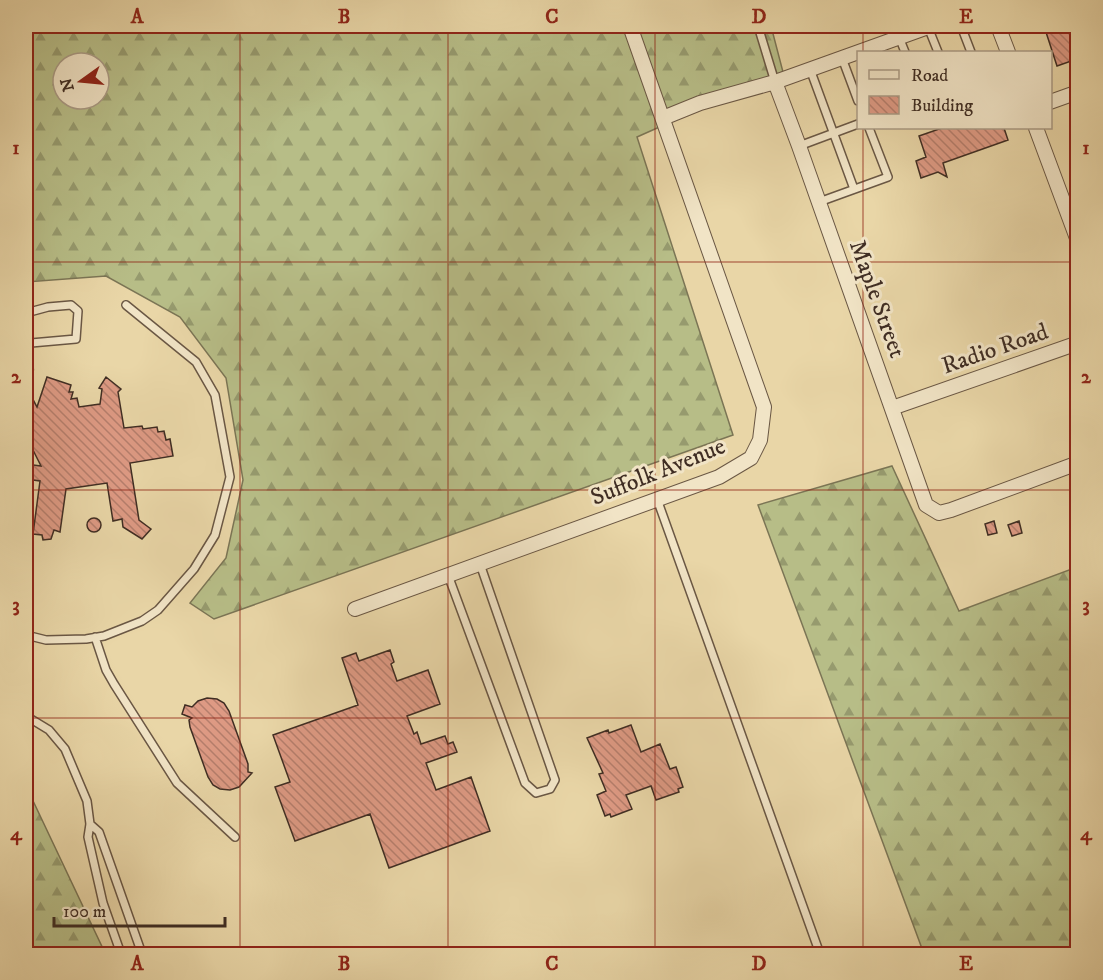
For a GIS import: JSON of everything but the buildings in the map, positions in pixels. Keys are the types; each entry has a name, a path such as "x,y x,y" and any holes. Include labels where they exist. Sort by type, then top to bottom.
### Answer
{"street":[{"name":"Suffolk Avenue","path":"355,609 718,477 750,458 760,440 764,407 630,26"},
{"path":"870,50 929,26"},
{"path":"998,26 1008,51"},
{"path":"663,118 700,103 775,82 857,53"},
{"name":"Maple Street","path":"775,82 926,505 939,513 951,510 1077,463"},
{"path":"1052,101 1077,92"},
{"path":"1036,129 1077,241"},
{"name":"Radio Road","path":"892,408 1077,344"}],"lane":[{"path":"758,26 775,82"},
{"path":"929,26 938,51"},
{"path":"961,26 971,51"},
{"path":"899,37 905,51"},
{"path":"842,57 857,98"},
{"path":"810,69 854,189"},
{"path":"799,146 857,124"},
{"path":"819,202 888,177 869,129"},
{"path":"26,313 48,307 71,305 78,311 76,339 26,345"},
{"path":"26,636 46,640 95,638 142,621 158,610 194,569 215,535 230,477 215,395 196,362 126,305"},
{"path":"26,358 30,368 26,377"},
{"path":"657,500 820,954"},
{"path":"448,575 525,783 536,793 549,789 555,780 480,564"},
{"path":"95,638 106,670 177,783 235,837"},
{"path":"27,718 48,730 65,748 87,801 90,824 88,837 103,903 121,954"},
{"path":"90,824 99,832 142,954"}],"green space":[{"path":"26,26 771,26 783,72 637,137 733,435 214,619 190,603 226,558 243,480 226,378 180,317 106,276 26,282"},
{"path":"892,466 959,611 1077,567 1077,954 924,954 758,505"},
{"path":"26,786 105,953 103,954 26,954"}]}
